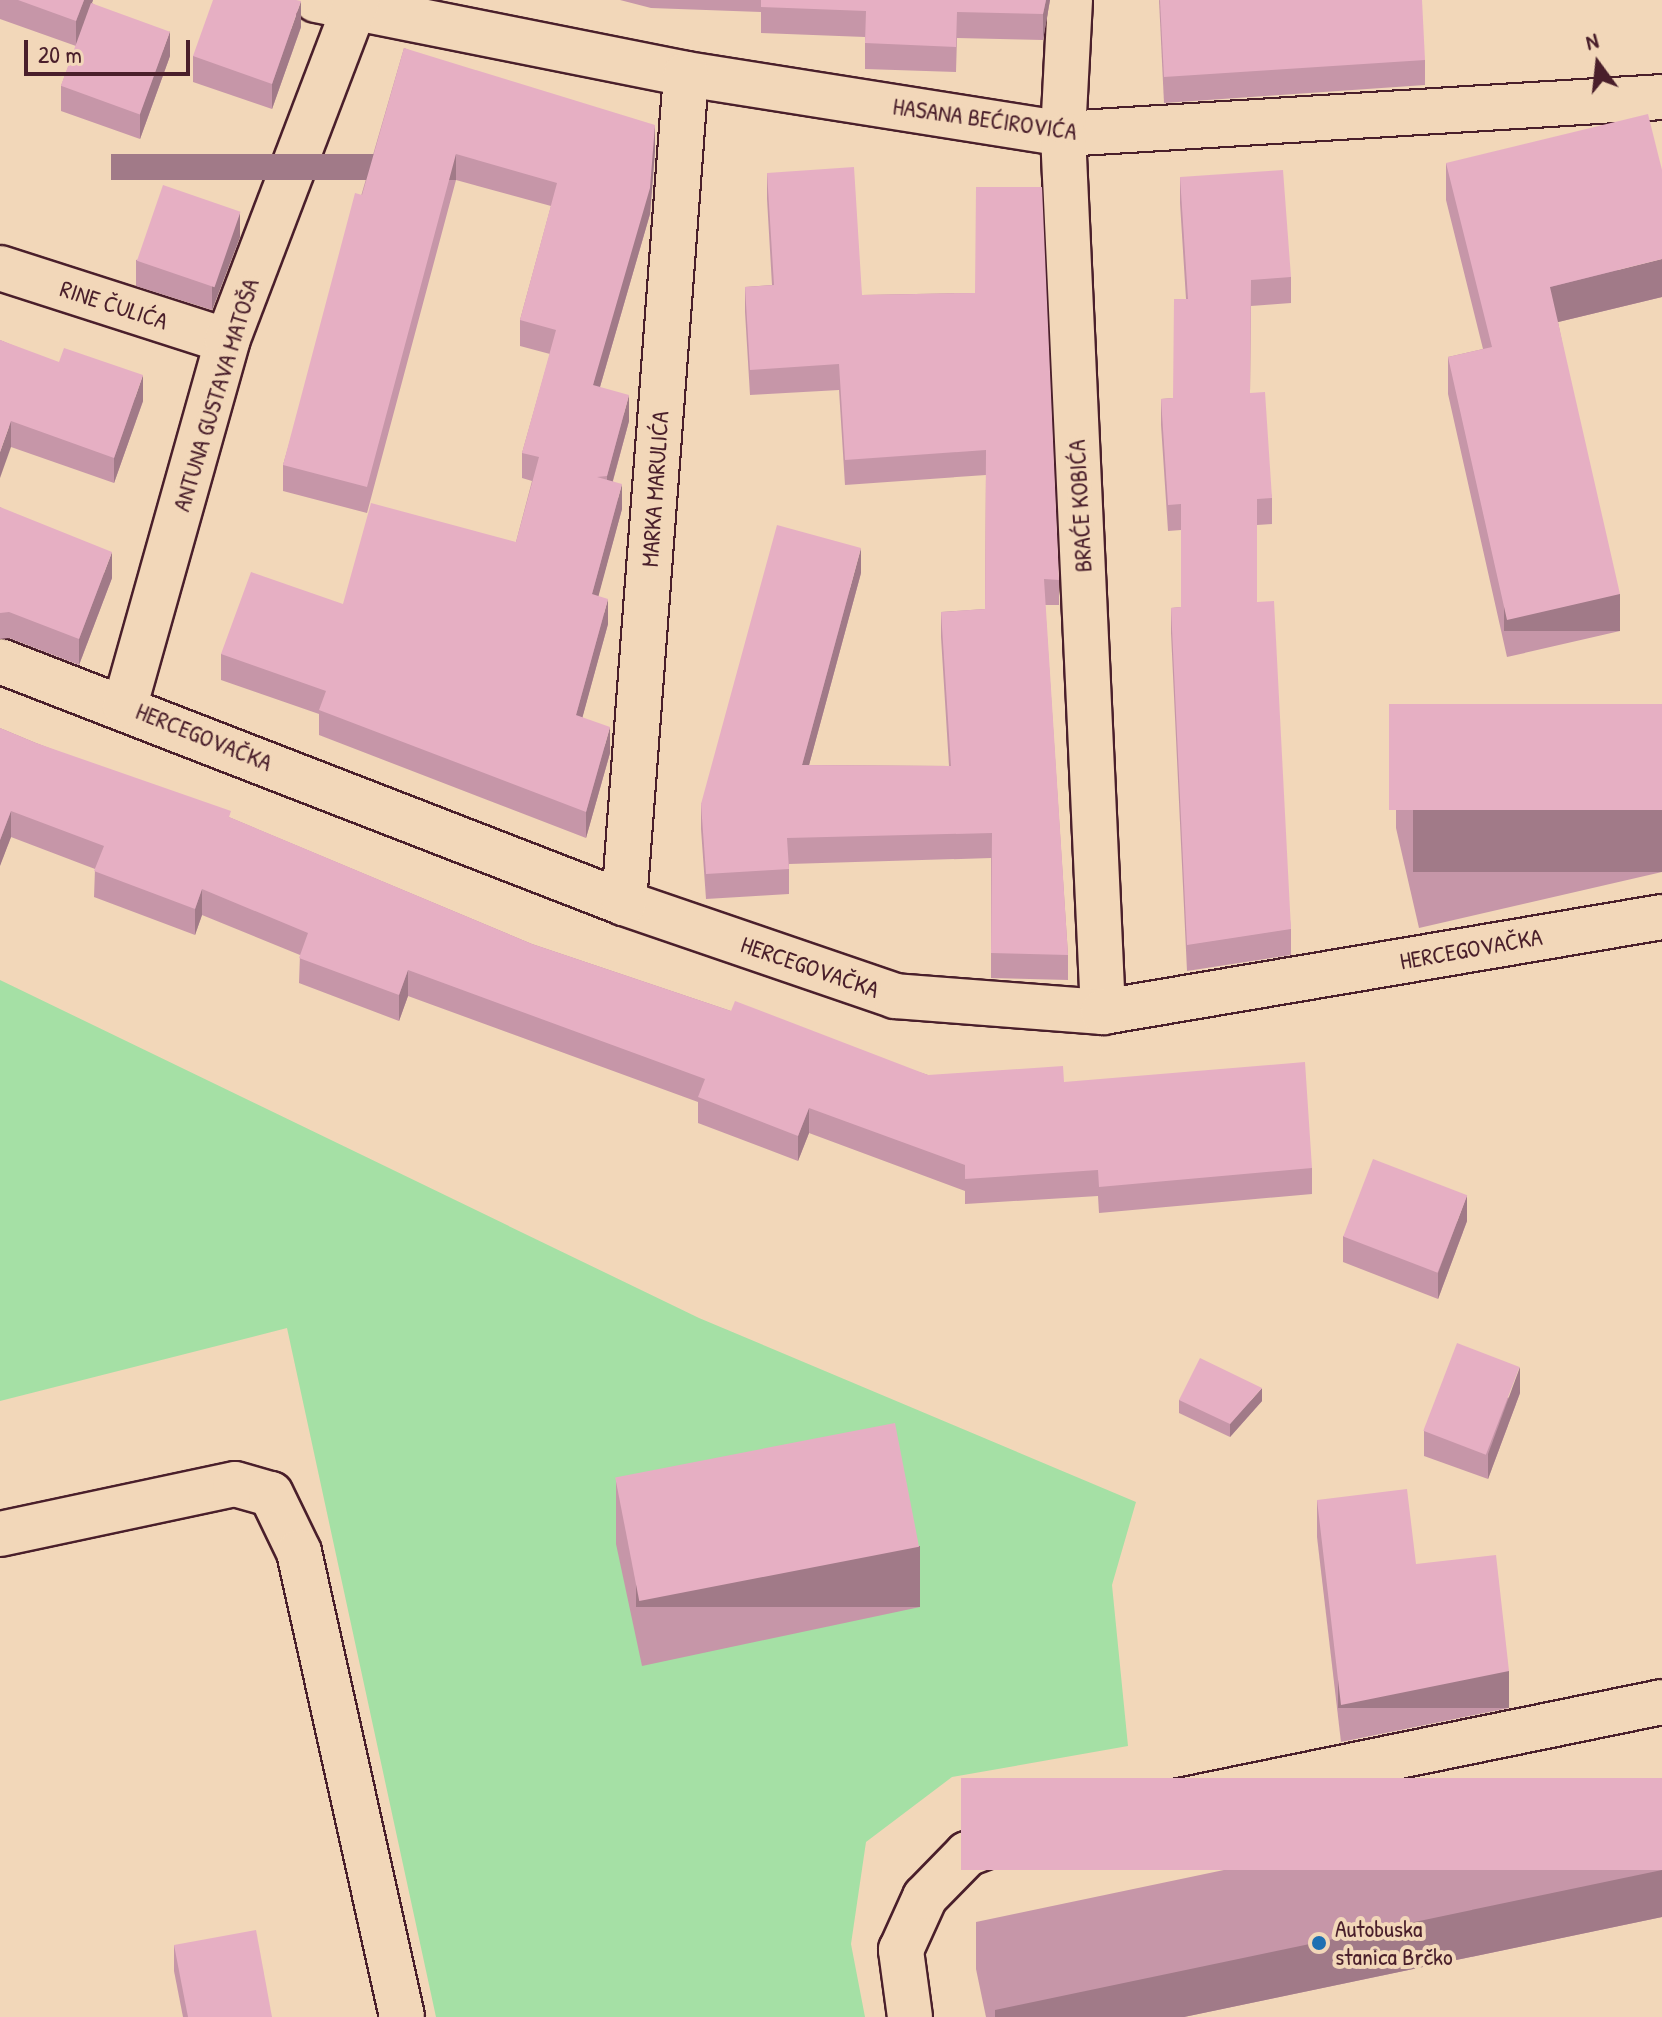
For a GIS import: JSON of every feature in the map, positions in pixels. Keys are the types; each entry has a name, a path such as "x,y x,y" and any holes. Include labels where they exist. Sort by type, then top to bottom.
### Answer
{"street":[{"name":"BRAĆE KOBIĆA","path":"1070,0 1063,134 1103,1012"},
{"name":"HASANA BEĆIROVIĆA","path":"342,4 686,74 1063,134 1662,97"},
{"name":"ANTUNA GUSTAVA MATOŠA","path":"125,705 227,341 342,4"},
{"name":"MARKA MARULIĆA","path":"624,903 686,74"},
{"name":"RINE ČULIĆA","path":"0,268 227,341"},
{"name":"HERCEGOVAČKA","path":"0,661 125,705 624,903 895,996 1103,1012 1662,917"},
{"path":"0,1534 235,1484 271,1494 299,1552 402,2017"},
{"path":"910,2017 901,1950 925,1897 967,1854 1019,1834 1662,1702"}],"green space":[{"path":"0,980 699,1318 1136,1502 1112,1585 1128,1746 952,1777 866,1842 851,1944 865,2017 436,2017 287,1328 0,1401"}],"building":[{"path":"18,0 84,0 76,21"},
{"path":"213,0 301,1 272,84 193,56"},
{"path":"761,0 1046,0 1043,14 957,12 956,47 865,43 866,11 761,7"},
{"path":"1160,0 1422,0 1425,60 1164,77"},
{"path":"91,3 170,32 140,114 61,86"},
{"path":"404,48 655,125 650,188 593,385 629,395 607,476 597,477 622,484 592,594 608,599 576,715 610,727 586,812 319,710 326,691 221,654 251,572 343,604 371,503 516,542 539,457 522,453 556,330 520,320 557,183 456,154 367,487 283,465 355,193 362,195"},
{"path":"1648,114 1662,170 1662,259 1550,287 1620,594 1507,620 1448,357 1492,347 1446,163"},
{"path":"854,167 862,295 975,293 976,187 1042,187 1059,580 1044,579 1068,955 991,953 992,833 787,838 789,869 706,874 701,804 777,525 861,548 802,765 951,766 941,612 985,609 986,450 845,460 839,364 750,370 745,287 774,285 767,173"},
{"path":"1283,170 1291,277 1251,280 1250,393 1265,392 1272,498 1257,499 1257,602 1274,601 1291,929 1187,945 1171,608 1181,607 1181,504 1168,505 1161,399 1173,398 1174,299 1188,299 1180,177"},
{"path":"163,185 241,212 214,287 137,261"},
{"path":"0,340 59,362 64,348 143,375 114,458 11,421 0,452"},
{"path":"0,507 112,552 79,639 9,612 0,613"},
{"path":"1389,704 1662,704 1662,810 1389,810"},
{"path":"0,728 231,811 229,817 532,944 731,1011 735,1001 928,1075 1063,1066 1064,1082 1305,1062 1312,1168 1099,1187 1098,1170 965,1179 965,1165 809,1108 798,1136 698,1097 705,1079 408,970 399,995 299,958 308,933 202,889 195,909 94,871 104,846 11,811 0,840"},
{"path":"1373,1159 1467,1195 1438,1273 1343,1236"},
{"path":"1457,1343 1520,1367 1486,1455 1423,1431"},
{"path":"1200,1358 1262,1388 1230,1424 1179,1400"},
{"path":"895,1423 919,1547 639,1601 615,1477"},
{"path":"1407,1489 1416,1564 1496,1555 1509,1671 1341,1705 1317,1500"},
{"path":"961,1778 1662,1778 1662,1870 961,1870"},
{"path":"256,1930 272,2017 188,2017 174,1945"}],"place":[{"name":"Autobuska stanica Brčko","path":"1319,1943"}]}
